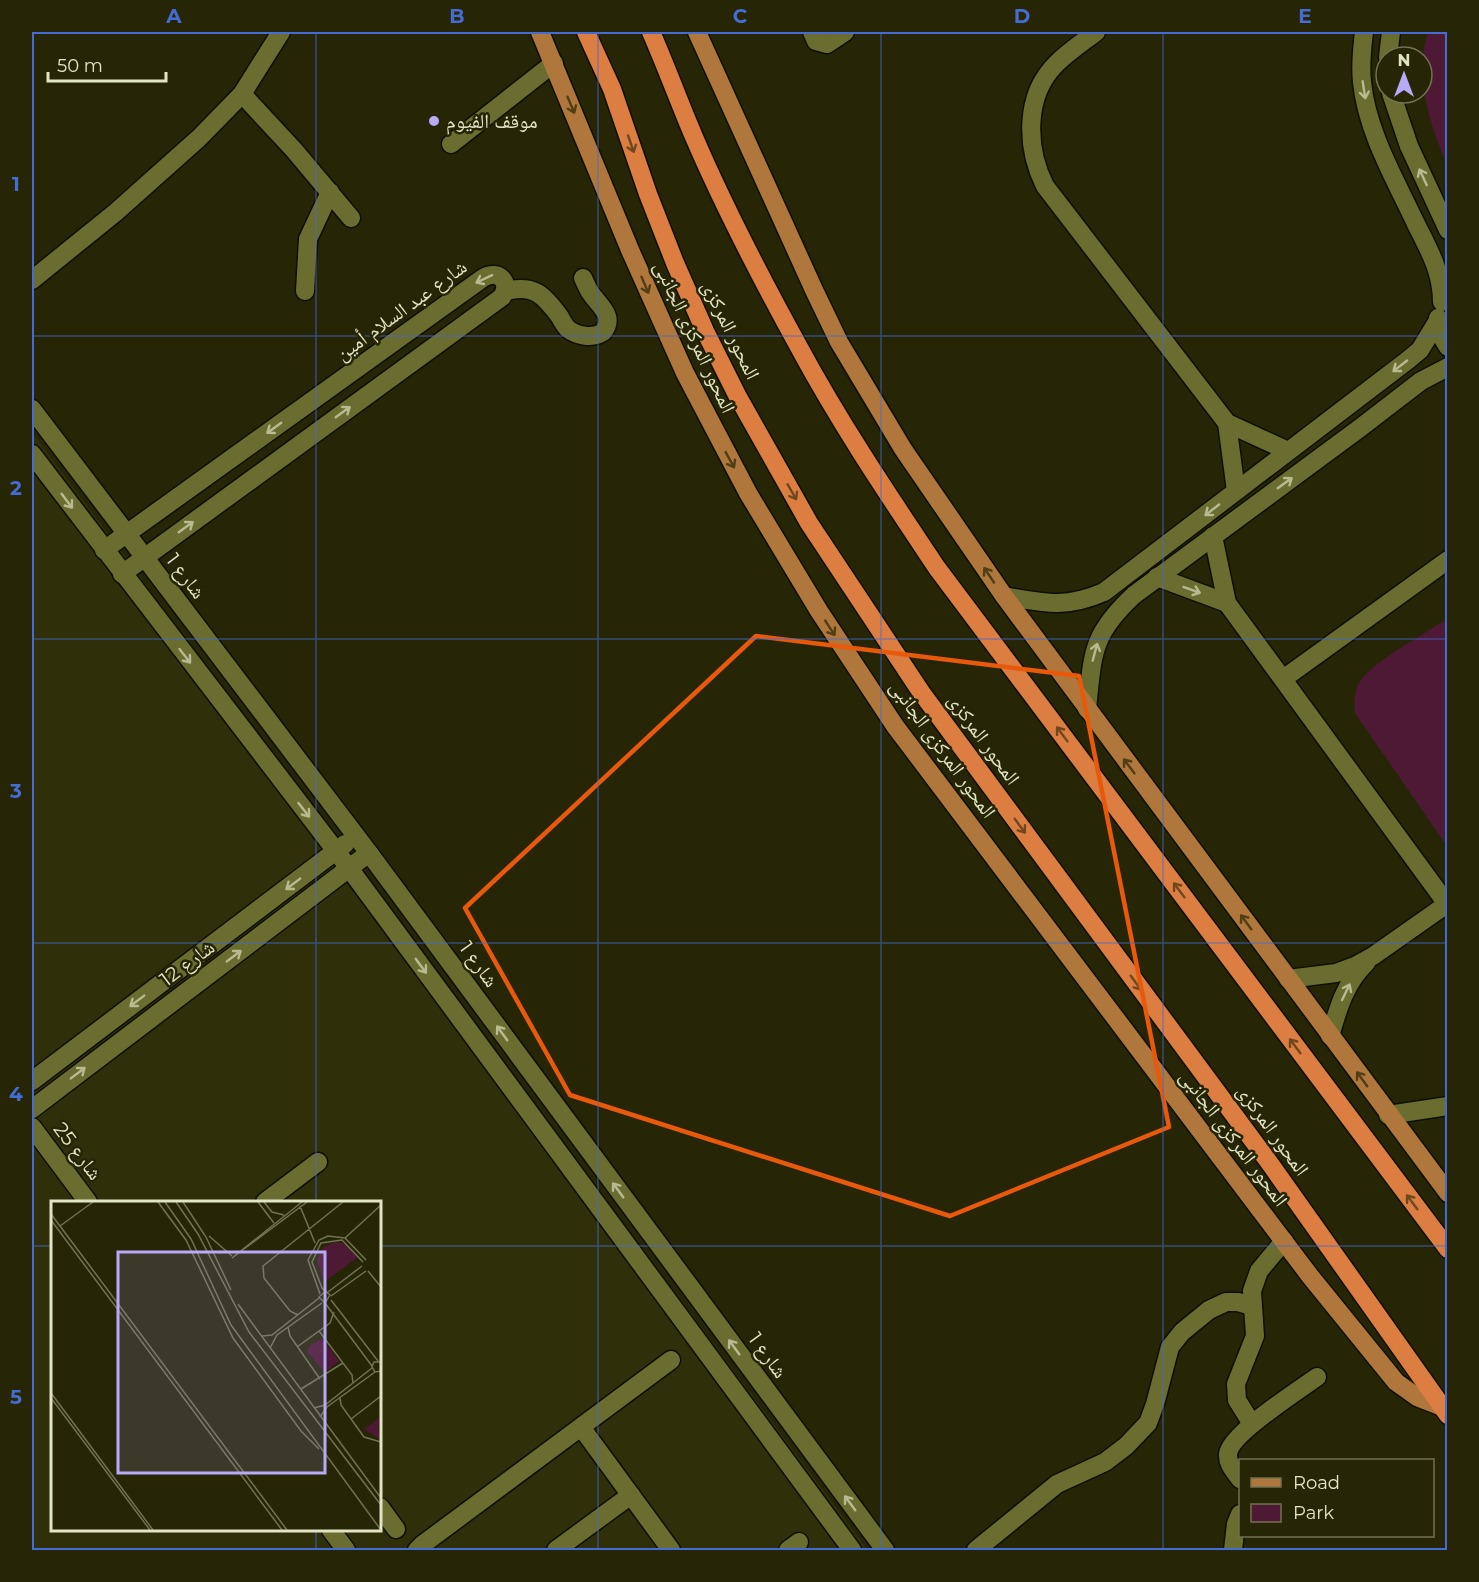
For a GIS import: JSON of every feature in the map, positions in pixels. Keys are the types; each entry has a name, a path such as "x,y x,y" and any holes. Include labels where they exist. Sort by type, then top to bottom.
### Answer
{"highway":[{"name":"المحور المركزى","path":"586,32 612,89 648,194 705,331 738,397 809,523 921,692 1271,1165 1444,1411"},
{"path":"651,32 694,138 736,227 799,348 842,423 888,495 937,568 1448,1249"}],"main road":[{"name":"المحور المركزى الجانبى","path":"540,32 657,312 716,434 782,551 895,726 1284,1241 1396,1382 1444,1411"},
{"path":"697,32 839,342 903,449 1004,596 1087,709 1388,1114 1446,1185"}],"street":[{"path":"32,280 116,212 199,138 242,94 281,32"},
{"path":"812,32 816,41 827,44 845,32"},
{"path":"1096,32 1055,65 1037,96 1031,119 1031,142 1036,165 1045,186 1227,423 1288,451"},
{"path":"1004,596 1064,604 1085,601 1104,592 1420,350 1437,322 1445,298 1434,261 1385,158 1367,109 1362,82 1361,55 1364,32"},
{"path":"451,144 554,63"},
{"path":"242,94 351,218"},
{"path":"1395,105 1409,146 1448,230"},
{"path":"305,291 308,239 330,192"},
{"name":"شارع عبد السلام أمين","path":"104,550 483,278 496,275 502,278 506,284 506,291"},
{"path":"122,574 502,297 506,291 516,288 536,291 550,304 568,329 594,337 603,332 608,319 607,314 590,292 583,278"},
{"path":"1437,322 1440,334 1448,347"},
{"path":"1087,709 1092,663 1100,635 1117,611 1158,577 1421,381 1448,367"},
{"name":"شارع 1","path":"32,409 369,853 885,1551"},
{"path":"1227,423 1236,492"},
{"path":"32,454 349,868 852,1551"},
{"path":"1213,537 1227,603 1448,904 1355,966 1336,973 1288,979"},
{"path":"1283,679 1445,568"},
{"path":"1158,577 1227,603"},
{"name":"شارع 12","path":"32,1081 356,836"},
{"name":"شارع 12","path":"32,1108 369,853"},
{"path":"1330,1035 1346,990 1358,971 1373,956"},
{"path":"1388,1114 1448,1106"},
{"name":"شارع 25","path":"32,1126 87,1201"},
{"path":"267,1201 318,1162"},
{"path":"1252,1424 1238,1400 1236,1384 1255,1336 1252,1291 1259,1271 1284,1241"},
{"path":"976,1551 1057,1484 1105,1462 1134,1438 1148,1423 1170,1347 1182,1332 1209,1310 1226,1302 1238,1302 1252,1306"},
{"path":"417,1551 671,1360"},
{"path":"1239,1478 1231,1467 1228,1455 1231,1444 1252,1424 1317,1377"},
{"path":"581,1426 671,1551"},
{"path":"556,1551 631,1495"},
{"path":"381,1508 396,1528"},
{"path":"1233,1551 1239,1516"},
{"path":"332,1531 346,1551"}],"highlighted area":[{"path":"756,636 1079,676 1169,1127 950,1216 570,1095 465,908"}],"shaded area":[{"path":"32,432 868,1550 32,1550"}],"green space":[{"path":"1428,32 1447,32 1447,165 1427,105 1434,105 1434,45 1425,45"},
{"path":"1447,620 1447,846 1355,713 1354,703 1358,685 1371,669 1394,652"}],"place":[{"name":"موقف الفيوم","path":"434,121"}]}
